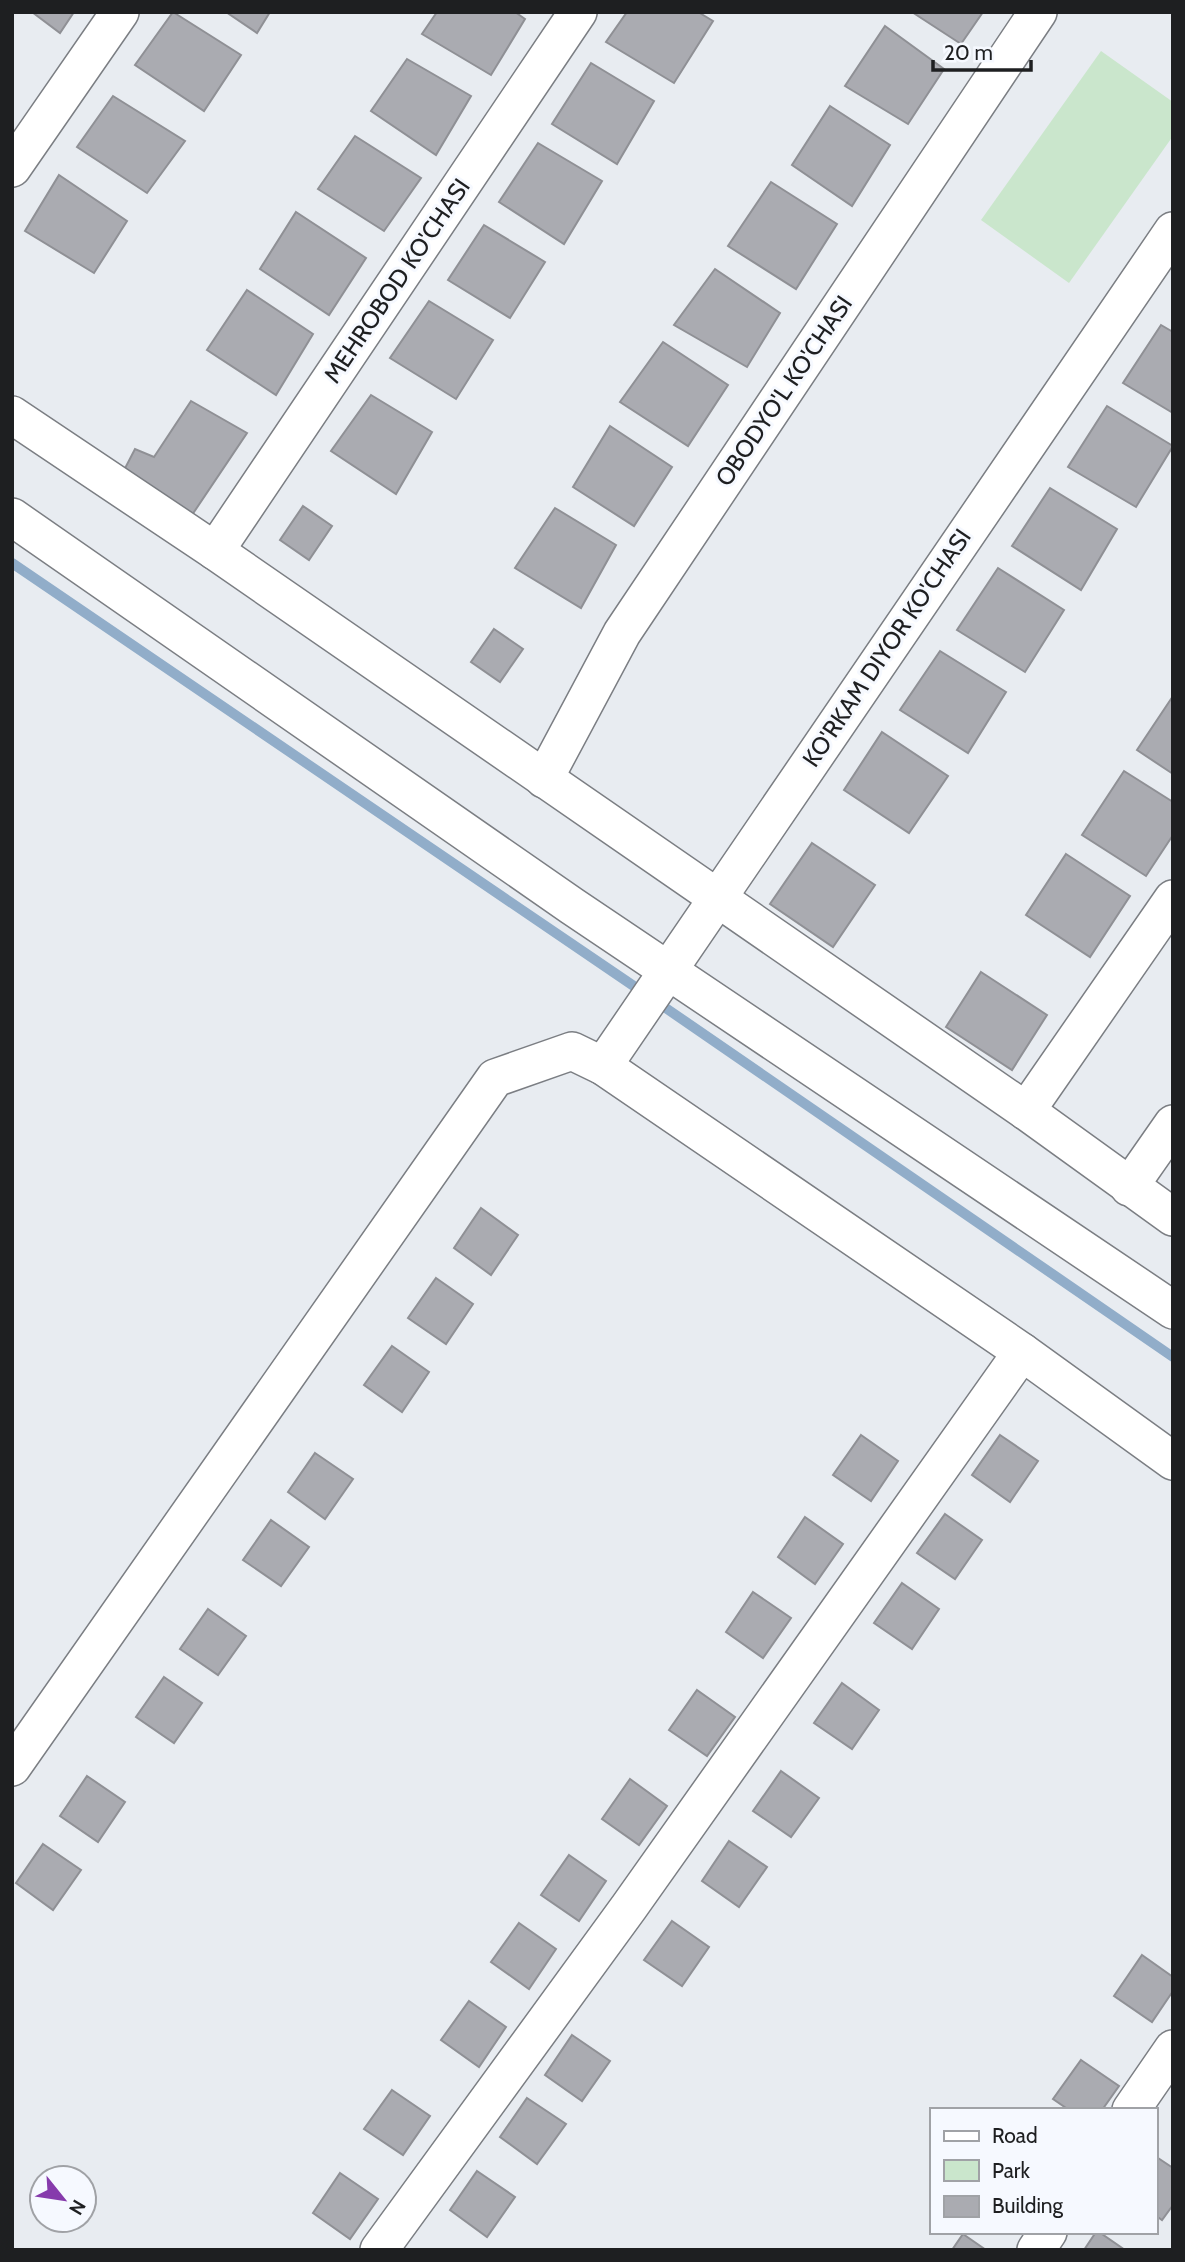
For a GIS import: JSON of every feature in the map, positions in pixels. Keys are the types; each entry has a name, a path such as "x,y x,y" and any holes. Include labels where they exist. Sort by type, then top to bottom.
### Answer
{"street":[{"path":"12,168 120,12"},
{"name":"MEHROBOD KO'CHASI","path":"215,551 578,12"},
{"name":"OBODYO'L KO'CHASI","path":"544,779 622,633 1038,12"},
{"name":"KO'RKAM DIYOR KO'CHASI","path":"603,1066 1173,231"},
{"path":"12,415 215,551 1026,1111 1173,1217"},
{"path":"12,517 667,970 1173,1310"},
{"path":"1026,1111 1173,899"},
{"path":"12,1767 495,1078 572,1051 603,1066 1022,1352 1173,1461"},
{"path":"1129,1187 1173,1124"},
{"path":"379,2250 637,1896 1022,1352"},
{"path":"1132,2108 1173,2049"},
{"path":"1036,2250 1047,2234"}],"green space":[{"path":"1101,51 1173,102 1173,136 1069,283 981,220"}],"building":[{"path":"32,12 74,12 60,33"},
{"path":"173,12 241,55 204,111 135,65"},
{"path":"226,12 270,12 257,33"},
{"path":"437,12 515,12 525,19 491,75 422,34"},
{"path":"627,12 698,12 713,21 674,83 606,42"},
{"path":"912,12 983,12 961,44"},
{"path":"885,26 944,69 908,124 845,86"},
{"path":"407,59 471,96 436,155 371,111"},
{"path":"591,63 654,101 617,164 552,124"},
{"path":"113,96 185,141 147,193 77,147"},
{"path":"830,106 890,145 852,206 792,165"},
{"path":"355,136 421,178 384,231 318,189"},
{"path":"538,143 602,181 564,244 499,202"},
{"path":"59,175 127,221 94,273 25,231"},
{"path":"771,182 837,224 796,289 728,246"},
{"path":"296,212 366,258 329,315 260,269"},
{"path":"484,225 545,262 510,318 448,280"},
{"path":"715,269 780,313 747,367 674,325"},
{"path":"247,290 313,334 276,395 207,350"},
{"path":"429,301 493,340 456,399 390,358"},
{"path":"1161,325 1173,332 1173,413 1123,383"},
{"path":"663,342 728,385 688,446 620,402"},
{"path":"371,395 432,432 396,494 331,451"},
{"path":"191,401 247,433 192,515 122,474 135,449 154,457"},
{"path":"1107,406 1173,446 1136,507 1068,467"},
{"path":"610,426 672,467 634,526 573,487"},
{"path":"1050,488 1117,529 1081,590 1012,546"},
{"path":"303,506 332,526 309,560 280,540"},
{"path":"555,508 616,545 581,608 515,568"},
{"path":"998,568 1064,610 1025,672 957,630"},
{"path":"494,629 523,649 500,682 471,662"},
{"path":"940,651 1006,692 968,753 900,710"},
{"path":"1173,696 1173,774 1137,750"},
{"path":"882,732 948,776 909,833 844,790"},
{"path":"1124,771 1173,802 1173,835 1146,876 1082,835"},
{"path":"812,843 875,885 833,947 770,904"},
{"path":"1066,854 1130,896 1090,957 1026,915"},
{"path":"981,972 1047,1015 1012,1070 946,1027"},
{"path":"481,1208 518,1235 491,1275 454,1248"},
{"path":"436,1278 473,1304 446,1344 408,1318"},
{"path":"392,1346 429,1372 402,1412 364,1385"},
{"path":"861,1435 898,1461 871,1501 833,1475"},
{"path":"1000,1435 1038,1461 1010,1502 972,1475"},
{"path":"315,1453 353,1479 325,1519 288,1492"},
{"path":"945,1514 982,1540 955,1579 917,1553"},
{"path":"805,1517 843,1544 815,1584 778,1557"},
{"path":"271,1520 309,1547 281,1586 243,1560"},
{"path":"902,1583 939,1609 912,1649 874,1623"},
{"path":"753,1592 791,1618 763,1658 726,1632"},
{"path":"208,1609 246,1636 218,1675 180,1649"},
{"path":"164,1677 202,1703 174,1743 136,1717"},
{"path":"842,1683 879,1710 852,1749 814,1723"},
{"path":"697,1690 735,1717 707,1756 669,1730"},
{"path":"781,1771 819,1798 791,1837 753,1811"},
{"path":"87,1776 125,1802 98,1842 60,1816"},
{"path":"630,1779 667,1806 639,1845 602,1819"},
{"path":"729,1841 767,1867 739,1907 702,1881"},
{"path":"43,1844 81,1870 53,1910 16,1883"},
{"path":"569,1855 606,1881 579,1921 541,1895"},
{"path":"672,1921 709,1947 682,1986 644,1960"},
{"path":"519,1923 556,1949 529,1989 491,1962"},
{"path":"1142,1955 1173,1977 1173,1991 1152,2022 1114,1996"},
{"path":"469,2001 506,2027 479,2067 441,2040"},
{"path":"572,2035 610,2061 582,2101 545,2075"},
{"path":"1081,2060 1119,2086 1103,2108 1066,2108 1053,2099"},
{"path":"392,2090 430,2116 403,2155 364,2129"},
{"path":"527,2098 566,2124 537,2164 500,2137"},
{"path":"1157,2157 1173,2168 1173,2205 1162,2220 1157,2216"},
{"path":"477,2171 515,2197 487,2237 450,2210"},
{"path":"340,2173 378,2199 350,2239 313,2213"},
{"path":"963,2234 986,2250 952,2250"},
{"path":"1095,2234 1102,2234 1125,2250 1084,2250"}],"waterway":[{"path":"12,563 644,993"},
{"path":"657,1002 1173,1357"}]}
